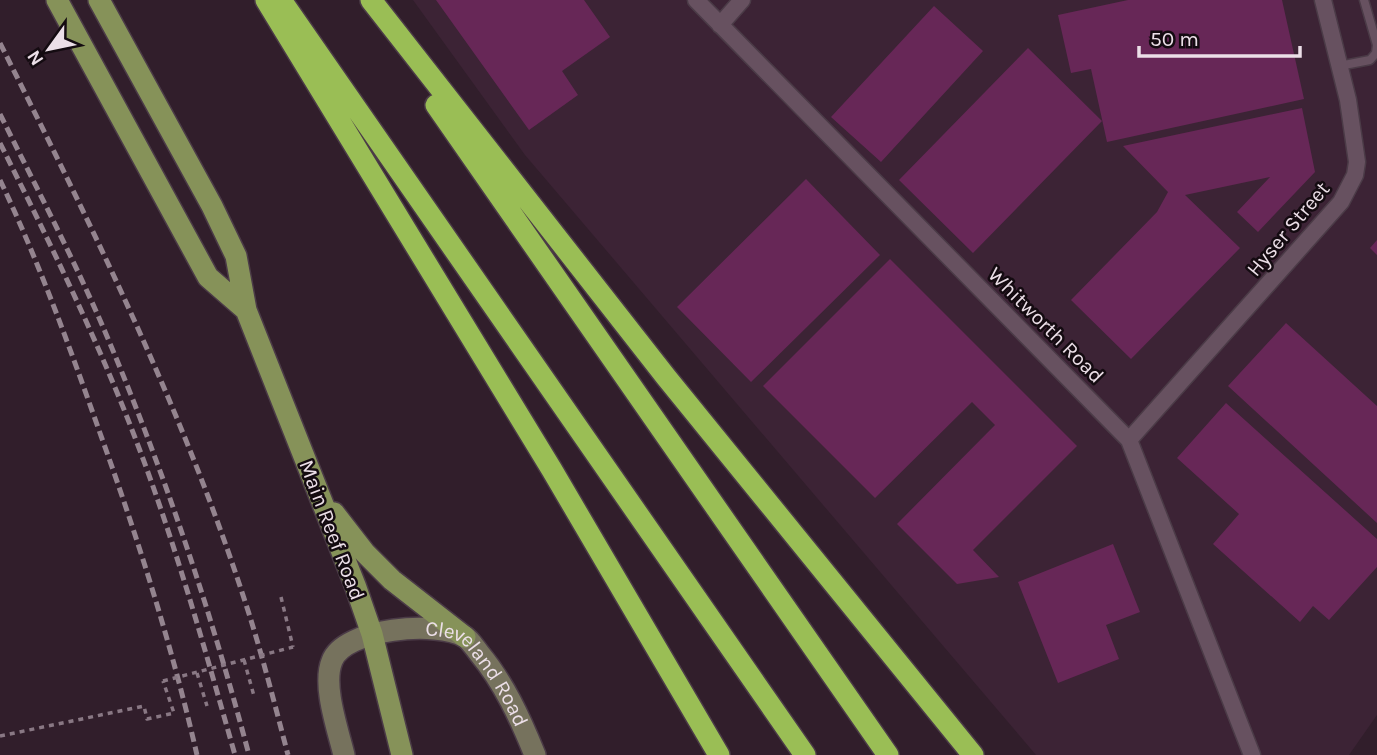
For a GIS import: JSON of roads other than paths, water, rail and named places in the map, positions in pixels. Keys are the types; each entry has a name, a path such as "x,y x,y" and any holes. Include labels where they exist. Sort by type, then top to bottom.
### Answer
{"highway":[{"path":"266,0 545,458 719,755"},
{"path":"282,0 805,755"},
{"path":"363,0 888,755"},
{"path":"371,0 666,377 973,755"}],"main road":[{"name":"Main Reef Road","path":"57,0 208,277 246,310"},
{"name":"Main Reef Road","path":"99,0 212,206 236,256 246,310 372,634 402,755"},
{"path":"318,492 373,562 465,637"}],"street":[{"name":"Whitworth Road","path":"696,0 1129,440 1252,755"},
{"path":"720,24 742,0"},
{"name":"Hyser Street","path":"1129,440 1322,225 1348,191 1355,176 1357,162 1348,100 1323,0"},
{"name":"Cleveland Road","path":"344,755 330,694 331,662 337,652 350,642 372,634 429,629 465,637 492,669 509,697 535,755"}],"lane":[{"path":"1339,66 1370,60 1376,53 1377,45 1364,0"}],"railway":[{"path":"0,43 103,254 168,397 225,543 250,617 288,755"},
{"path":"0,114 94,306 147,437 202,595 249,755"},
{"path":"0,143 81,310 141,454 184,582 235,755"},
{"path":"0,180 53,305 114,473 165,633 197,755"}]}
